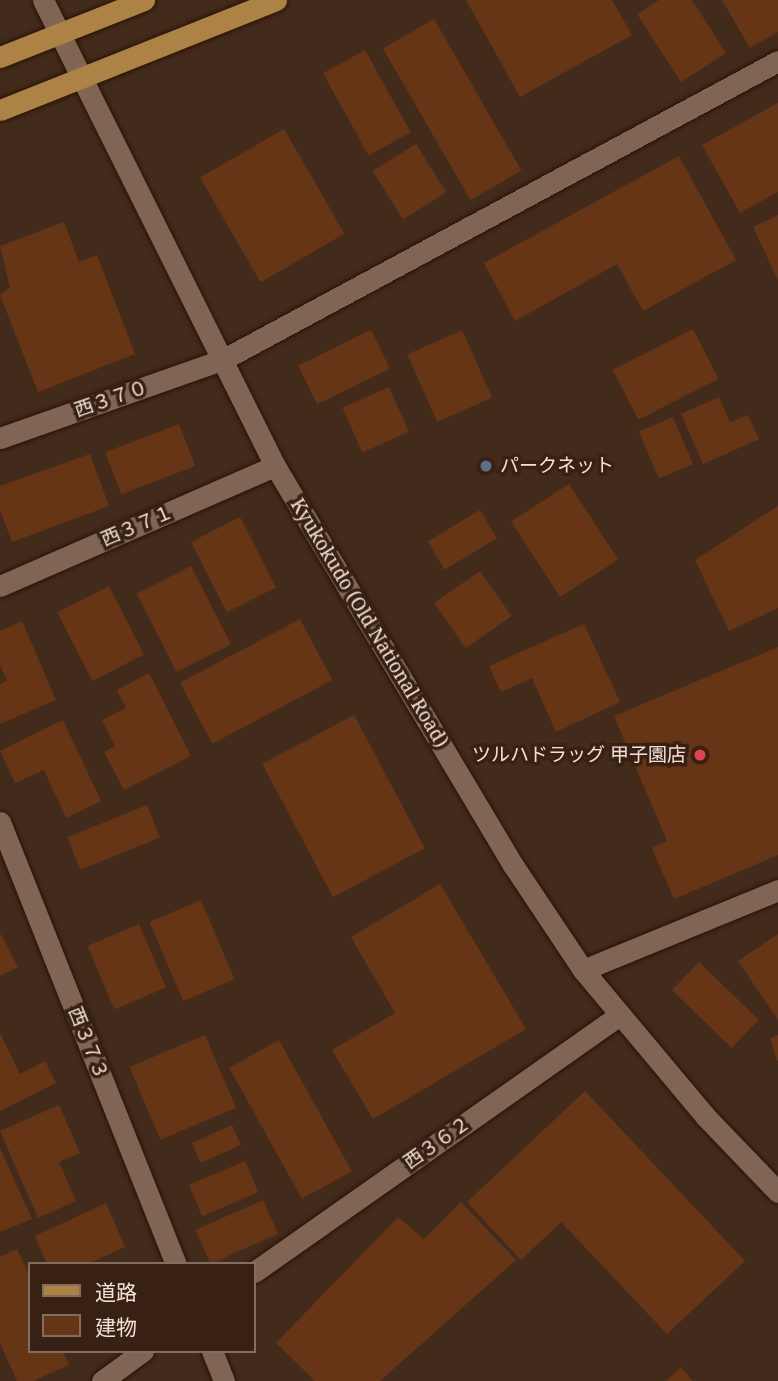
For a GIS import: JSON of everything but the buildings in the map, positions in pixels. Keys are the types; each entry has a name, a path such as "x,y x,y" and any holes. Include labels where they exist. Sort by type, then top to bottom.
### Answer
{"main road":[{"path":"0,57 144,0"},
{"path":"0,110 84,80 276,0"}],"street":[{"name":"Kyukokudo (Old National Road)","path":"43,0 275,466 513,865 583,970 778,1192"},
{"name":"西３７０","path":"0,438 222,360 778,61"},
{"name":"西３７１","path":"0,586 275,466"},
{"name":"西３７３","path":"0,822 175,1262"},
{"path":"583,970 778,890"},
{"name":"西３６２","path":"256,1271 621,1015"},
{"path":"102,1381 140,1353"},
{"path":"213,1353 224,1381"}],"place":[{"name":"パークネット","path":"486,466"},
{"name":"ツルハドラッグ 甲子園店","path":"700,755"}]}
